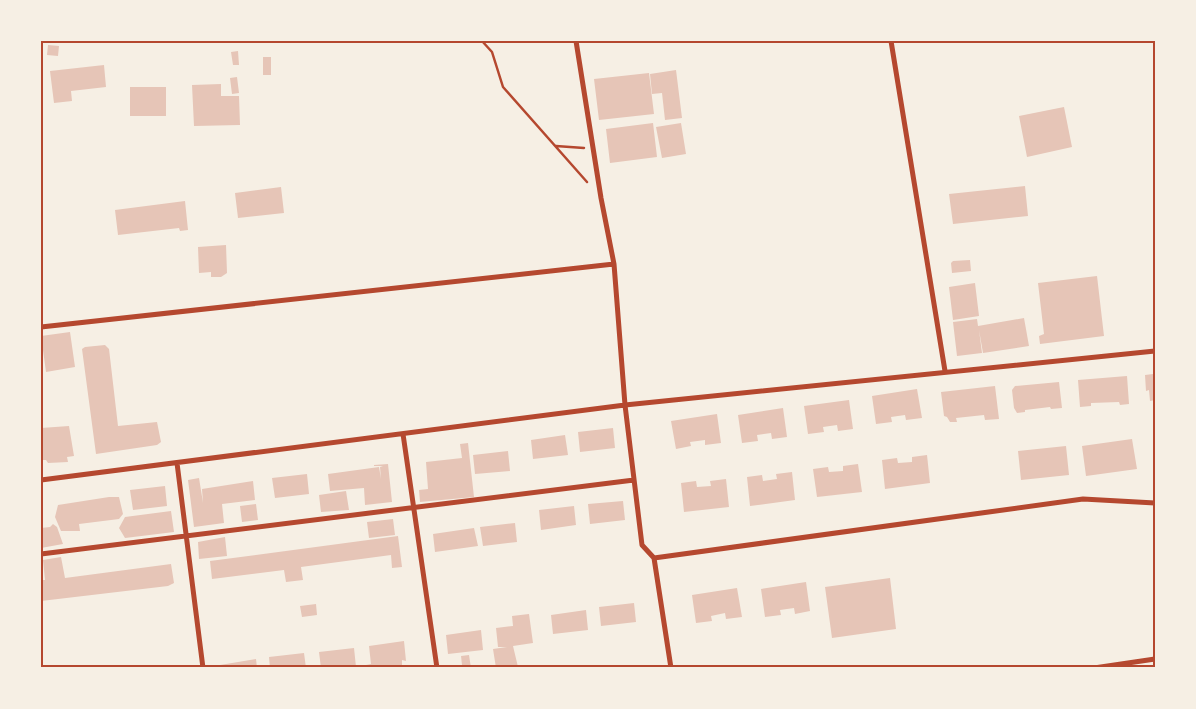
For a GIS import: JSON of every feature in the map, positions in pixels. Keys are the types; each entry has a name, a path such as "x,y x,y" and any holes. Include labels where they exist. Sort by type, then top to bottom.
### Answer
{"street":[{"path":"576,41 614,264 625,405 642,545 654,558 671,668"},
{"path":"891,41 944,371"},
{"path":"41,327 614,264"},
{"path":"41,480 625,405 1155,351"},
{"path":"403,434 437,668"},
{"path":"177,463 203,668"},
{"path":"41,554 634,480"},
{"path":"654,558 1083,499 1155,503"},
{"path":"1094,668 1155,659"}],"path":[{"path":"482,41 492,52 503,87 588,183"},
{"path":"556,146 594,148"}],"building":[{"path":"48,45 59,46 58,56 47,55"},
{"path":"238,51 239,65 233,65 231,52"},
{"path":"263,57 271,57 271,75 263,75"},
{"path":"104,65 106,87 71,91 72,101 54,103 50,71"},
{"path":"676,70 682,118 665,120 662,93 652,94 650,74"},
{"path":"649,73 654,114 599,120 594,79"},
{"path":"237,77 239,93 232,94 230,78"},
{"path":"221,84 221,96 239,96 240,125 194,126 192,85"},
{"path":"130,87 166,87 166,116 130,116"},
{"path":"1064,107 1072,147 1027,157 1019,116"},
{"path":"653,123 657,157 610,163 606,129"},
{"path":"681,123 686,154 662,158 656,127"},
{"path":"1025,186 1028,216 953,224 949,194"},
{"path":"281,187 284,213 238,218 235,193"},
{"path":"185,201 188,230 180,231 179,228 118,235 115,210"},
{"path":"226,245 227,273 221,277 211,277 211,272 199,273 198,247"},
{"path":"970,260 971,271 952,273 951,263 953,261"},
{"path":"1097,276 1104,336 1040,344 1039,336 1044,334 1038,283"},
{"path":"975,283 979,316 953,320 949,287"},
{"path":"1024,318 1029,346 983,353 979,330 982,353 957,356 953,322 977,319 978,326"},
{"path":"70,332 75,367 46,372 43,350 41,351 41,336"},
{"path":"105,345 109,349 118,426 157,422 161,442 157,445 96,454 82,349"},
{"path":"1155,372 1155,400 1150,401 1149,390 1146,391 1145,375 1153,374"},
{"path":"1127,376 1129,404 1120,405 1119,402 1091,403 1091,406 1080,407 1078,380"},
{"path":"1059,382 1062,408 1051,409 1050,407 1025,410 1025,412 1017,413 1014,408 1012,390 1015,386"},
{"path":"995,386 999,419 985,420 984,415 956,418 957,422 950,422 944,416 941,392"},
{"path":"917,389 922,418 906,420 905,415 891,417 892,422 876,424 872,396"},
{"path":"849,400 853,429 838,431 837,425 823,427 824,432 808,434 804,406"},
{"path":"783,408 787,437 772,439 771,433 757,435 758,441 742,443 738,415"},
{"path":"717,414 721,443 705,445 705,440 690,442 691,446 676,449 671,421"},
{"path":"69,426 74,456 67,457 68,462 48,463 46,460 43,460 41,428"},
{"path":"613,428 615,448 580,452 578,432"},
{"path":"565,435 568,455 533,459 531,440"},
{"path":"1132,439 1137,469 1086,476 1082,446"},
{"path":"468,443 474,497 420,502 419,490 428,489 426,462 462,458 460,444"},
{"path":"1066,446 1069,475 1021,480 1018,451"},
{"path":"508,451 510,471 475,474 473,455"},
{"path":"927,455 930,483 885,489 882,460 897,458 898,463 912,462 912,457"},
{"path":"388,464 392,502 365,505 364,488 330,491 328,474 379,467 381,479 380,467 383,466 374,465"},
{"path":"858,464 862,492 817,497 813,469 828,467 829,472 843,471 843,466"},
{"path":"792,472 795,500 750,506 747,477 762,475 763,481 777,479 776,474"},
{"path":"307,474 309,494 275,498 272,478"},
{"path":"199,478 203,503 202,489 253,481 255,500 222,504 224,523 194,527 188,480"},
{"path":"726,479 729,507 684,512 681,483 696,481 697,487 711,486 710,481"},
{"path":"165,486 167,506 133,510 130,490"},
{"path":"346,491 349,510 321,512 319,495"},
{"path":"119,497 123,514 119,519 79,524 80,531 61,531 55,517 58,505"},
{"path":"623,501 625,520 590,524 588,504"},
{"path":"256,504 258,520 242,522 240,506"},
{"path":"574,506 576,525 541,530 539,510"},
{"path":"171,511 174,532 125,538 119,528 125,517"},
{"path":"393,519 395,535 369,538 367,522"},
{"path":"515,523 517,542 483,546 480,527"},
{"path":"53,524 57,527 63,544 41,548 41,528 50,527"},
{"path":"474,528 478,546 435,552 433,534"},
{"path":"398,536 402,567 392,568 391,555 301,567 303,580 286,582 284,570 212,579 210,561"},
{"path":"225,537 227,556 199,559 198,542"},
{"path":"61,557 65,578 171,564 174,583 168,586 41,601 41,580 45,580 43,560"},
{"path":"890,578 896,629 832,638 825,587"},
{"path":"806,582 810,611 795,614 794,608 780,610 781,615 765,617 761,589"},
{"path":"737,588 742,617 726,619 725,613 711,616 712,621 696,623 692,595"},
{"path":"634,603 636,622 601,626 599,607"},
{"path":"316,604 317,615 302,617 300,606"},
{"path":"586,610 588,630 553,634 551,615"},
{"path":"529,614 533,643 513,646 518,667 496,668 493,649 507,647 498,647 496,628 513,626 512,616"},
{"path":"481,630 483,650 448,654 446,635"},
{"path":"404,641 406,661 402,660 402,668 368,668 366,665 371,664 369,646"},
{"path":"354,648 356,667 321,668 319,652"},
{"path":"304,653 306,668 270,668 269,657"},
{"path":"469,655 471,668 449,668 449,666 462,665 461,656"},
{"path":"256,659 257,668 208,668 208,667"}]}
